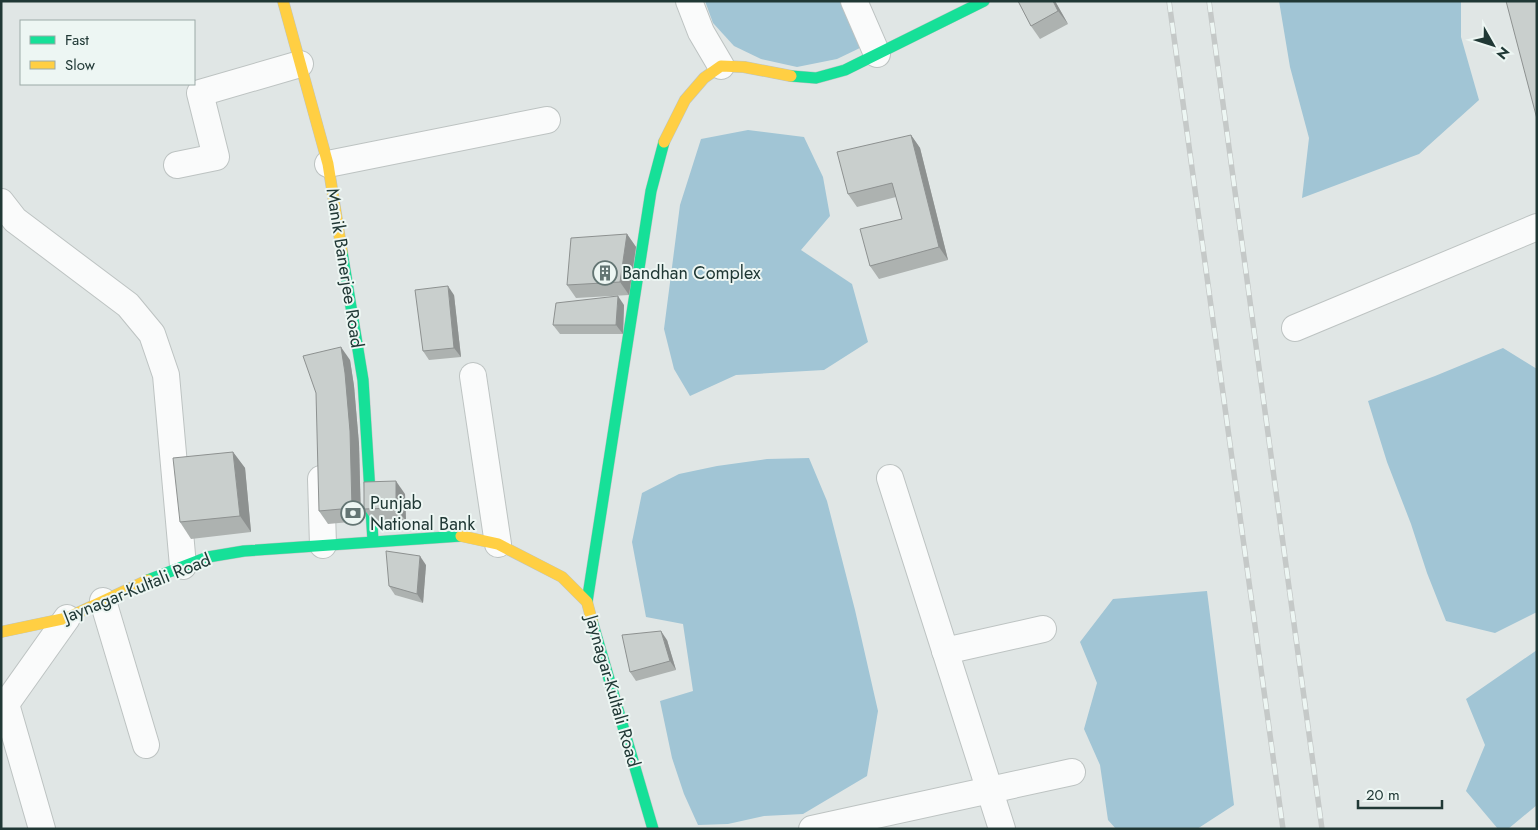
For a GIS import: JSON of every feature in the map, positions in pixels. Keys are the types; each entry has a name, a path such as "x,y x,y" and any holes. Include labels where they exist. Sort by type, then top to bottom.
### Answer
{"street":[{"name":"Manik Banerjee Road","path":"283,1 328,164 363,380 373,541"},
{"path":"689,1 701,32 721,66"},
{"path":"854,1 877,54"},
{"path":"588,602 651,191 663,144 686,100 704,78 721,66 744,67 785,76 816,78 845,70 984,1"},
{"path":"177,165 216,157 200,93 300,64"},
{"path":"328,164 547,120"},
{"path":"1,202 15,220 128,305 152,334 166,375 183,566"},
{"path":"1295,328 1537,227"},
{"path":"473,376 498,544"},
{"path":"320,456 323,545"},
{"path":"890,478 1002,829"},
{"name":"Jaynagar-Kultali Road","path":"1,632 67,618 142,582 208,557 244,551 459,536 498,544 562,577 588,602 653,829"},
{"path":"103,601 146,745"},
{"path":"42,829 4,708 67,618"},
{"path":"945,650 1043,629"},
{"path":"812,829 1072,772"}],"water":[{"path":"705,1 840,1 862,47 837,59 797,67 761,59 734,46 713,23"},
{"path":"1279,1 1461,1 1461,37 1479,100 1419,154 1302,198 1309,138 1290,67"},
{"path":"748,130 804,137 823,177 830,216 801,250 852,284 868,342 824,370 736,375 690,396 674,369 664,329 680,205 701,139"},
{"path":"1503,348 1537,369 1537,612 1495,633 1446,621 1387,462 1368,401"},
{"path":"809,458 827,501 878,711 867,776 803,814 764,816 728,824 698,825 684,794 672,758 660,701 693,691 683,624 646,617 632,542 642,493 679,474 717,466 767,459"},
{"path":"1207,591 1234,805 1197,829 1116,829 1108,820 1100,765 1084,729 1097,683 1080,642 1113,599"},
{"path":"1537,650 1537,805 1508,829 1498,829 1466,791 1485,745 1466,699"}],"building":[{"path":"1018,1 1053,1 1058,11 1031,26"},
{"path":"1506,1 1537,1 1537,119"},
{"path":"911,135 939,247 870,266 860,229 902,219 892,183 848,194 837,152"},
{"path":"627,234 620,282 567,285 571,238"},
{"path":"448,286 454,348 423,351 415,290"},
{"path":"618,296 616,325 553,325 556,303"},
{"path":"341,347 350,431 352,508 319,511 316,393 303,356"},
{"path":"233,452 240,516 180,522 173,458"},
{"path":"396,481 396,508 364,509 364,482"},
{"path":"386,551 420,556 417,594 389,586"},
{"path":"661,631 670,661 630,672 622,635"}],"railway":[{"path":"1169,1 1283,829"},
{"path":"1209,1 1322,829"}],"traffic: fast":[{"path":"791,76 816,78 845,70 984,1"},
{"path":"587,602 651,191 664,142"},
{"path":"342,252 363,380 373,541"},
{"path":"148,580 208,557 244,551 461,536"},
{"path":"592,621 653,829"}],"traffic: slow":[{"path":"283,1 328,164 342,252"},
{"path":"664,142 685,100 704,78 721,66 744,67 791,76"},
{"path":"461,536 498,544 562,577 587,602 592,621"},
{"path":"1,632 67,618 148,580"}],"place":[{"name":"Bandhan Complex","path":"605,273"},
{"name":"Punjab National Bank","path":"353,513"}]}
